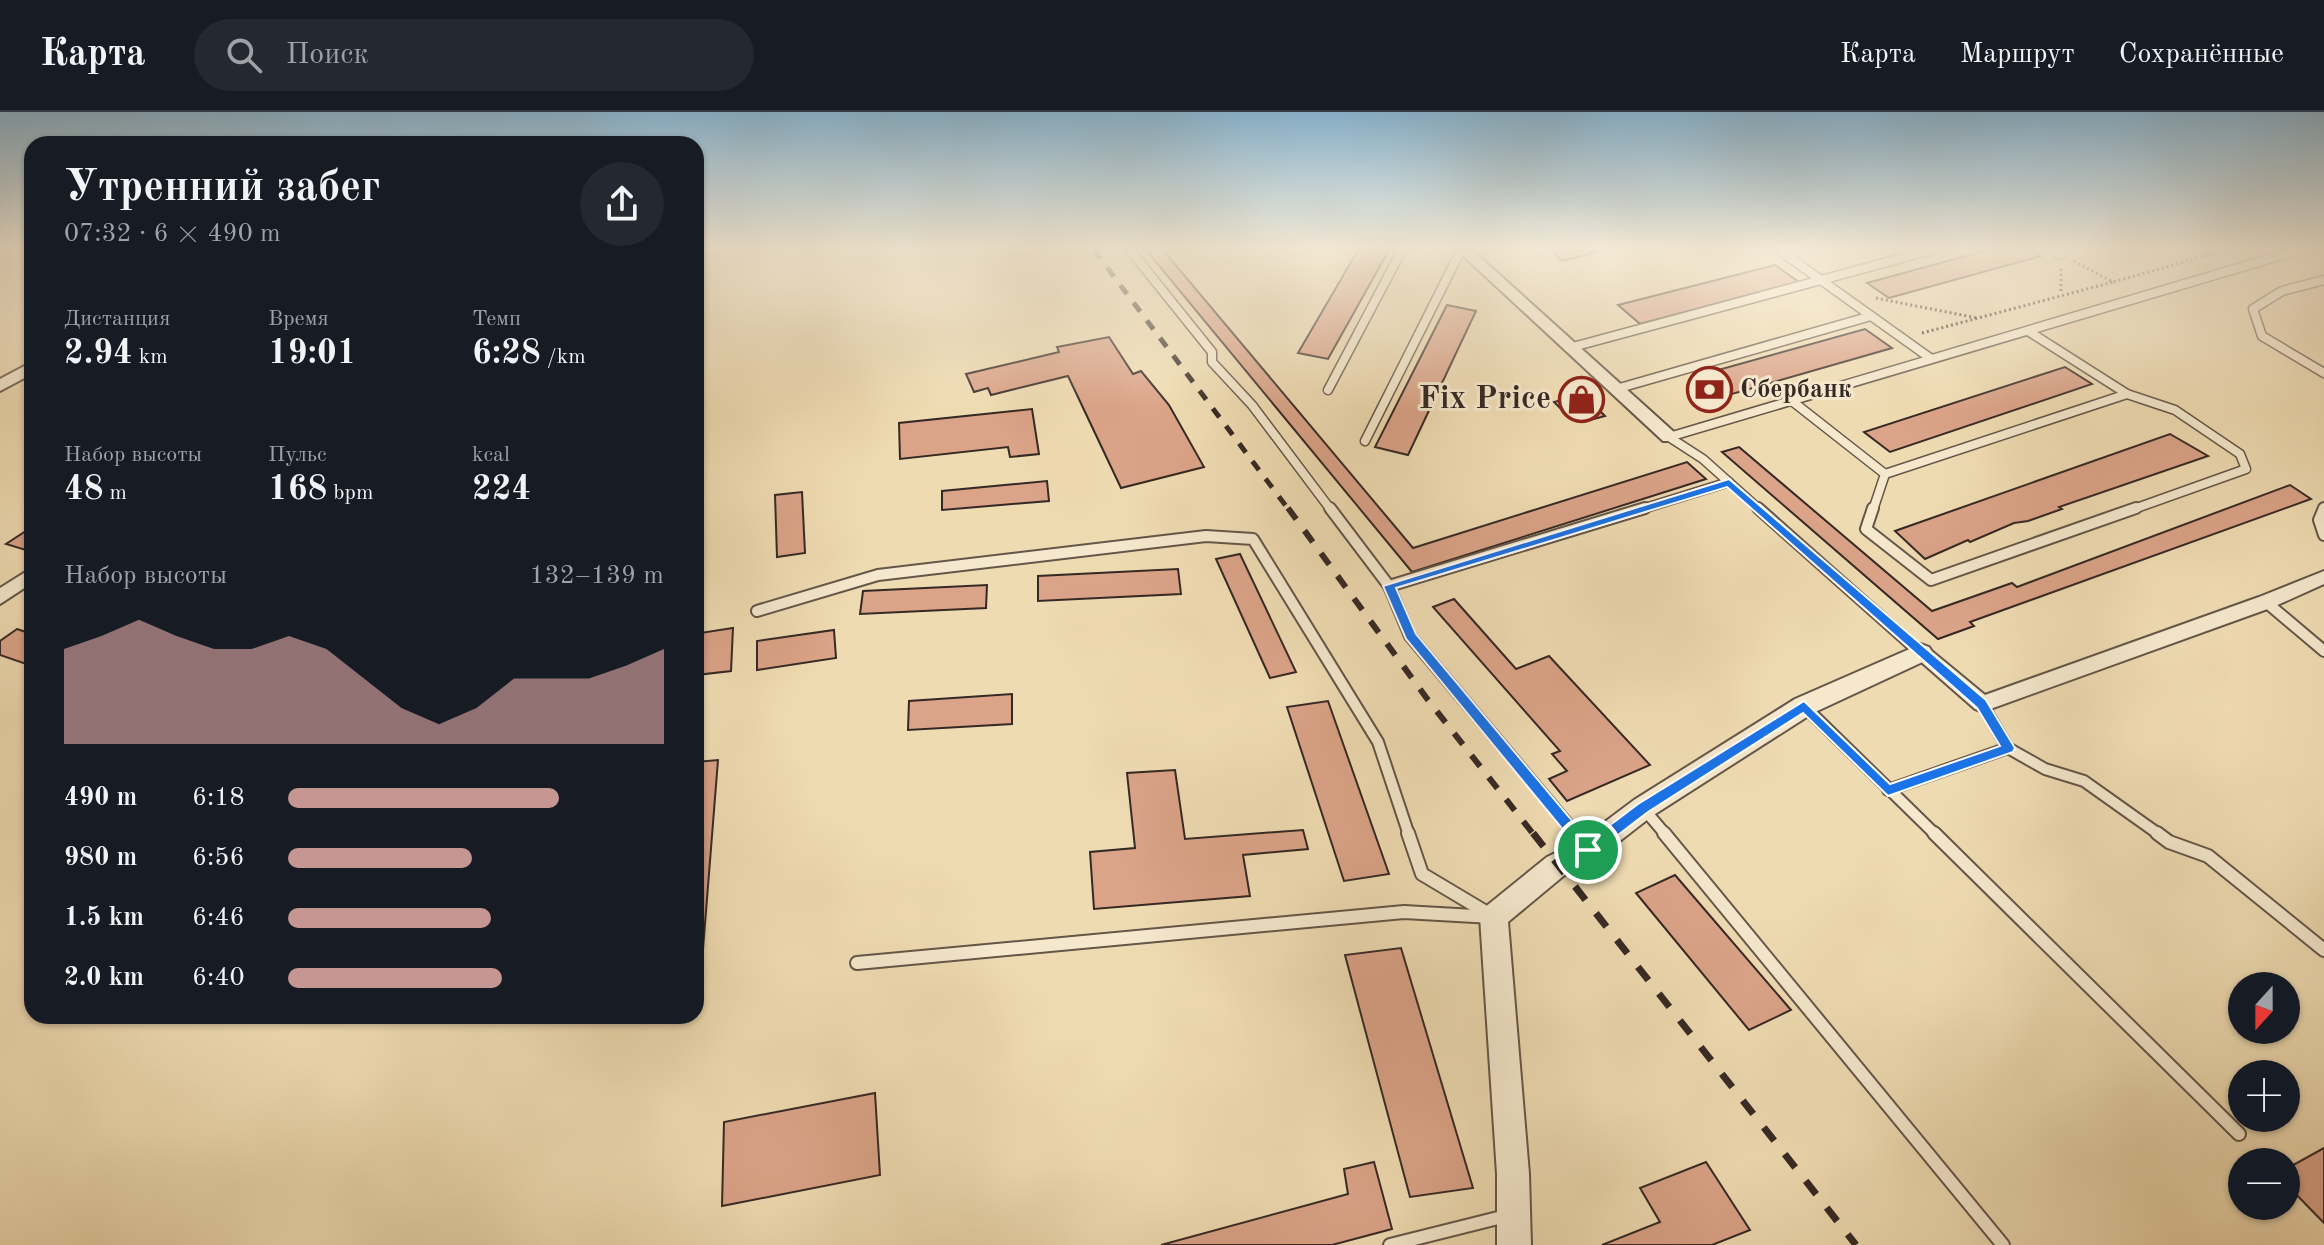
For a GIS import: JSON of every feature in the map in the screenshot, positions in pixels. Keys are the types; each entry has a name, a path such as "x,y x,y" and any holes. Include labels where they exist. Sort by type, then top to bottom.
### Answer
{"street":[{"path":"1520,303 1669,437"},
{"path":"0,386 24,372"},
{"path":"1514,1245 1516,1214 1494,917 1557,865 1588,850 1643,808 1804,706 1921,653 1982,704 2266,602 2324,577"},
{"path":"0,597 24,580"}],"lane":[{"path":"1173,303 1212,352 1212,362 1252,405 1389,586 1410,636 1588,850"},
{"path":"1328,390 1374,303"},
{"path":"1365,441 1436,303"},
{"path":"1569,348 1732,303"},
{"path":"1852,303 1930,358"},
{"path":"1669,437 2122,303"},
{"path":"2263,303 2253,309 2262,336 2324,373"},
{"path":"1616,389 1871,316"},
{"path":"1885,474 1866,529 1931,580 2246,469 2240,454 2175,410 2127,394 2028,331"},
{"path":"1885,474 2127,394"},
{"path":"1792,401 1885,474"},
{"path":"1669,437 1703,459 1921,653"},
{"path":"1389,586 1729,482"},
{"path":"2324,507 2319,520 2324,535"},
{"path":"757,611 878,575 1206,536 1253,539 1378,742 1422,874 1494,917"},
{"path":"2266,602 2324,651"},
{"path":"1982,704 2008,748 2045,769 2084,781 2169,842 2208,856 2324,950"},
{"path":"1804,706 2239,1134"},
{"path":"1888,790 2008,748"},
{"path":"1643,808 2003,1245"},
{"path":"857,963 1404,912 1494,917"},
{"path":"1390,1245 1516,1214"}],"path":[{"path":"1901,303 1979,318"},
{"path":"1902,339 2031,303"}],"building":[{"path":"1190,303 1207,303 1413,548 1687,462 1706,479 1412,572"},
{"path":"1327,303 1359,303 1328,359 1298,353"},
{"path":"1626,303 1720,303 1640,324 1618,305"},
{"path":"1447,305 1476,311 1408,455 1375,447"},
{"path":"1865,329 1892,348 1718,398 1693,377"},
{"path":"1109,337 1133,374 1141,371 1169,405 1204,467 1121,488 1068,376 991,395 988,388 974,392 966,374 1059,352 1057,347"},
{"path":"2065,367 2092,384 1890,452 1864,432"},
{"path":"1588,393 1600,404 1595,406 1605,416 1587,421 1576,410 1565,413 1554,402"},
{"path":"1032,409 1039,454 1010,457 1008,447 900,459 899,423"},
{"path":"2170,434 2208,456 2059,507 2062,509 2028,521 2014,523 1925,559 1895,531"},
{"path":"1739,447 1932,611 2012,583 2017,587 2290,485 2311,499 1970,622 1974,626 1938,639 1722,452"},
{"path":"1047,481 1049,501 942,510 942,491"},
{"path":"802,492 805,553 777,557 775,495"},
{"path":"24,532 24,549 6,544"},
{"path":"1240,554 1296,672 1270,678 1216,559"},
{"path":"1178,569 1181,594 1038,601 1038,576"},
{"path":"987,585 986,608 860,614 863,591"},
{"path":"1454,599 1516,669 1549,656 1650,765 1567,801 1549,779 1567,771 1552,754 1560,751 1433,607"},
{"path":"733,628 731,671 704,674 704,632"},
{"path":"17,629 24,631 24,663 0,655 0,641"},
{"path":"834,630 836,658 757,670 757,641"},
{"path":"1012,694 1012,724 908,730 909,701"},
{"path":"1328,701 1389,874 1344,881 1287,707"},
{"path":"718,760 704,936 704,761"},
{"path":"1175,770 1185,839 1303,830 1308,849 1243,855 1250,896 1094,909 1090,852 1135,848 1127,773"},
{"path":"1675,875 1791,1010 1749,1030 1636,893"},
{"path":"1401,948 1473,1188 1410,1197 1345,955"},
{"path":"875,1093 880,1175 722,1206 724,1122"},
{"path":"2324,1148 2324,1223 2300,1198 2300,1161"},
{"path":"1374,1162 1392,1229 1332,1245 1161,1245 1348,1194 1344,1169"},
{"path":"1706,1162 1750,1230 1712,1245 1602,1245 1660,1222 1640,1188"}],"railway":[{"path":"1134,303 1289,510"},
{"path":"1288,508 1428,700 1534,835"},
{"path":"1533,833 1856,1245"}],"place":[{"name":"Сбербанк","path":"1709,390"},
{"name":"Fix Price","path":"1582,400"}],"route":[{"path":"1729,482 1982,704 2008,748 1888,790 1804,706 1643,808 1588,850 1410,636 1389,586 1729,482"}]}
